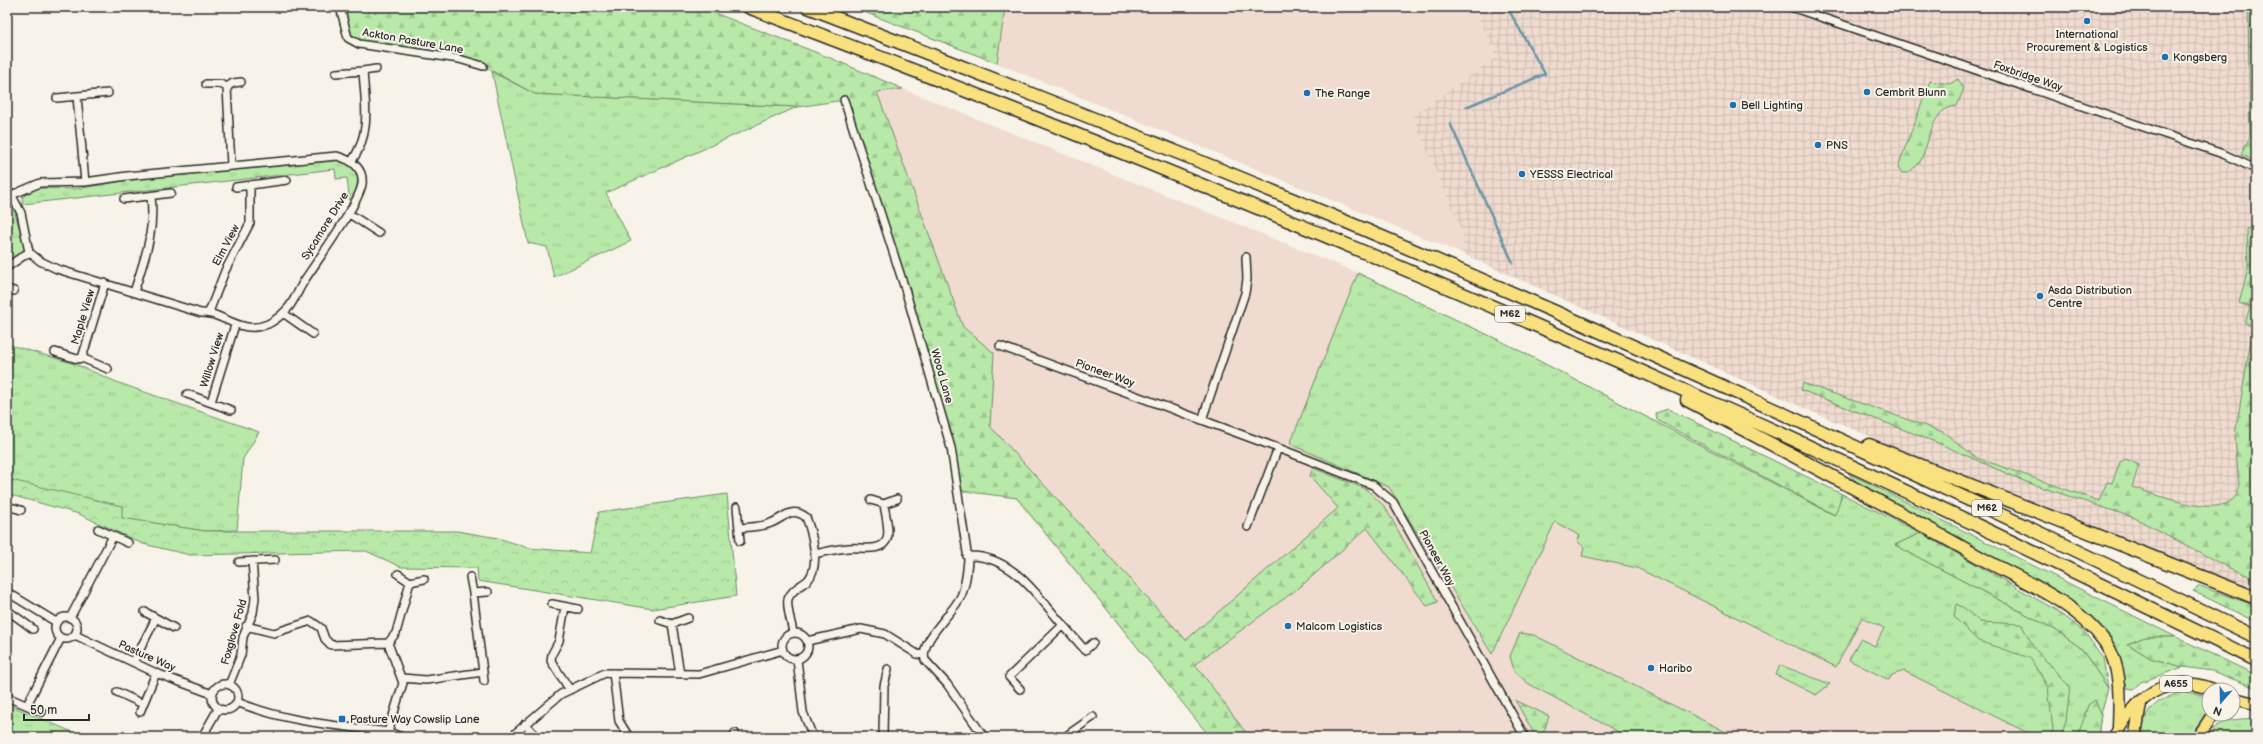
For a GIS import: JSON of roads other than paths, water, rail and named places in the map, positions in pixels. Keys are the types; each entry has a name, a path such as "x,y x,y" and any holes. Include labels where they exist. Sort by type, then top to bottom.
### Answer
{"highway":[{"name":"M62","path":"748,7 1056,125 1428,278 1586,347 1982,527 2256,660"},
{"name":"M62","path":"808,7 1066,108 1267,189 1464,272 1716,383 2014,521 2256,637"},
{"name":"M62","path":"1586,347 1958,545 2057,601 2084,620 2096,631 2113,656 2120,693 2117,734"},
{"name":"M62","path":"1716,383 2030,510 2256,598"}],"main road":[{"name":"A655","path":"2117,734 2142,700 2158,688 2173,684 2197,684 2201,685"},
{"path":"2135,737 2138,713 2142,700"},
{"path":"2241,700 2256,704"},
{"path":"2241,707 2256,704"},
{"path":"2198,737 2208,722"}],"street":[{"name":"Ackton Pasture Lane","path":"340,7 348,38 359,44 459,59 483,66"},
{"name":"Foxbridge Way","path":"1791,7 2223,154 2256,169"},
{"path":"336,73 376,69"},
{"path":"7,267 29,252 21,213 10,196 31,185 40,183 85,182 127,176 337,156 352,161 362,146 366,133 363,71"},
{"path":"227,87 233,83 241,82"},
{"path":"206,84 220,84 227,87"},
{"path":"227,87 231,166"},
{"path":"57,98 108,93"},
{"path":"77,97 85,182"},
{"name":"Wood Lane","path":"844,100 905,289 951,448 967,556 966,577 960,597 926,644 923,655"},
{"name":"Sycamore Drive","path":"29,252 40,261 58,269 201,313 209,312 235,325 248,327 266,325 290,306 348,214 362,184 360,170 352,161"},
{"path":"236,187 287,180"},
{"name":"Elm View","path":"209,312 224,271 250,223 250,185"},
{"path":"124,199 171,193"},
{"path":"134,292 152,232 153,218 151,196"},
{"path":"348,214 379,233"},
{"path":"1202,420 1245,293 1247,280 1246,257"},
{"name":"Maple View","path":"82,358 105,283"},
{"path":"283,312 313,334"},
{"name":"Willow View","path":"210,402 235,325"},
{"name":"Pioneer Way","path":"1000,346 1373,484 1393,502 1525,737"},
{"name":"Maple View","path":"55,352 77,359 82,358 108,369"},
{"name":"Willow View","path":"187,394 231,410"},
{"path":"1248,528 1278,448"},
{"path":"871,500 884,504 897,499"},
{"path":"814,554 850,547 857,549 880,547 883,545 887,537 884,504"},
{"path":"7,506 21,510"},
{"path":"737,507 740,541"},
{"path":"739,528 771,523 789,512 802,514 808,523 814,554 813,572 808,579 791,594 788,601 793,633"},
{"path":"98,529 128,543"},
{"path":"70,618 113,536"},
{"path":"967,556 989,558 1015,571 1085,650 1093,643"},
{"path":"239,562 275,560"},
{"name":"Foxglove Fold","path":"229,684 241,654 242,637 252,613 255,598 252,562"},
{"path":"398,574 410,582 424,579"},
{"path":"470,577 484,681"},
{"path":"246,626 274,633 311,621 321,628 325,639 331,645 388,643 396,633 410,582"},
{"path":"7,592 56,622"},
{"path":"473,593 488,592"},
{"path":"552,604 578,609"},
{"path":"565,606 559,641 552,654 551,661 570,690"},
{"path":"7,610 33,629"},
{"path":"145,612 174,628"},
{"path":"64,617 70,618 77,626 75,635 67,640 61,638 55,630 56,622 64,617"},
{"path":"134,661 156,618"},
{"path":"660,620 672,624 688,618"},
{"path":"672,624 680,674"},
{"path":"1020,689 1009,677 1063,625"},
{"path":"807,641 861,629 885,634 923,655 984,737"},
{"path":"793,633 802,635 807,641 806,653 797,659 789,657 783,650 783,641 793,633"},
{"name":"Pasture Way","path":"75,635 100,648 134,661 156,673 212,694"},
{"path":"27,705 61,638"},
{"path":"388,643 402,678 401,694 388,732"},
{"path":"511,737 561,694 605,673 699,674 783,650"},
{"path":"797,659 803,712 813,737"},
{"path":"883,737 884,686 888,669"},
{"path":"402,678 426,680 483,672"},
{"path":"140,712 156,673"},
{"path":"613,673 619,721 629,737"},
{"path":"229,684 236,689 237,702 230,710 218,709 212,702 212,694 220,685 229,684"},
{"path":"117,692 143,704"},
{"path":"10,698 42,712"},
{"path":"237,702 267,714 295,721 388,732 402,737"},
{"path":"202,737 218,709"},
{"path":"1065,737 1093,717"},
{"path":"525,724 537,737"},
{"path":"1073,731 1078,737"}],"waterway":[{"path":"1466,107 1545,74 1507,7"},
{"path":"1450,123 1513,263"}],"place":[{"name":"International Procurement & Logistics","path":"2087,21"},
{"name":"Kongsberg","path":"2165,57"},
{"name":"Cembrit Blunn","path":"1867,92"},
{"name":"The Range","path":"1307,93"},
{"name":"Bell Lighting","path":"1733,105"},
{"name":"PNS","path":"1818,145"},
{"name":"YESSS Electrical","path":"1522,174"},
{"name":"Asda Distribution Centre","path":"2040,296"},
{"name":"Malcom Logistics","path":"1288,626"},
{"name":"Haribo","path":"1651,668"},
{"name":"Pasture Way Cowslip Lane","path":"342,719"}]}
